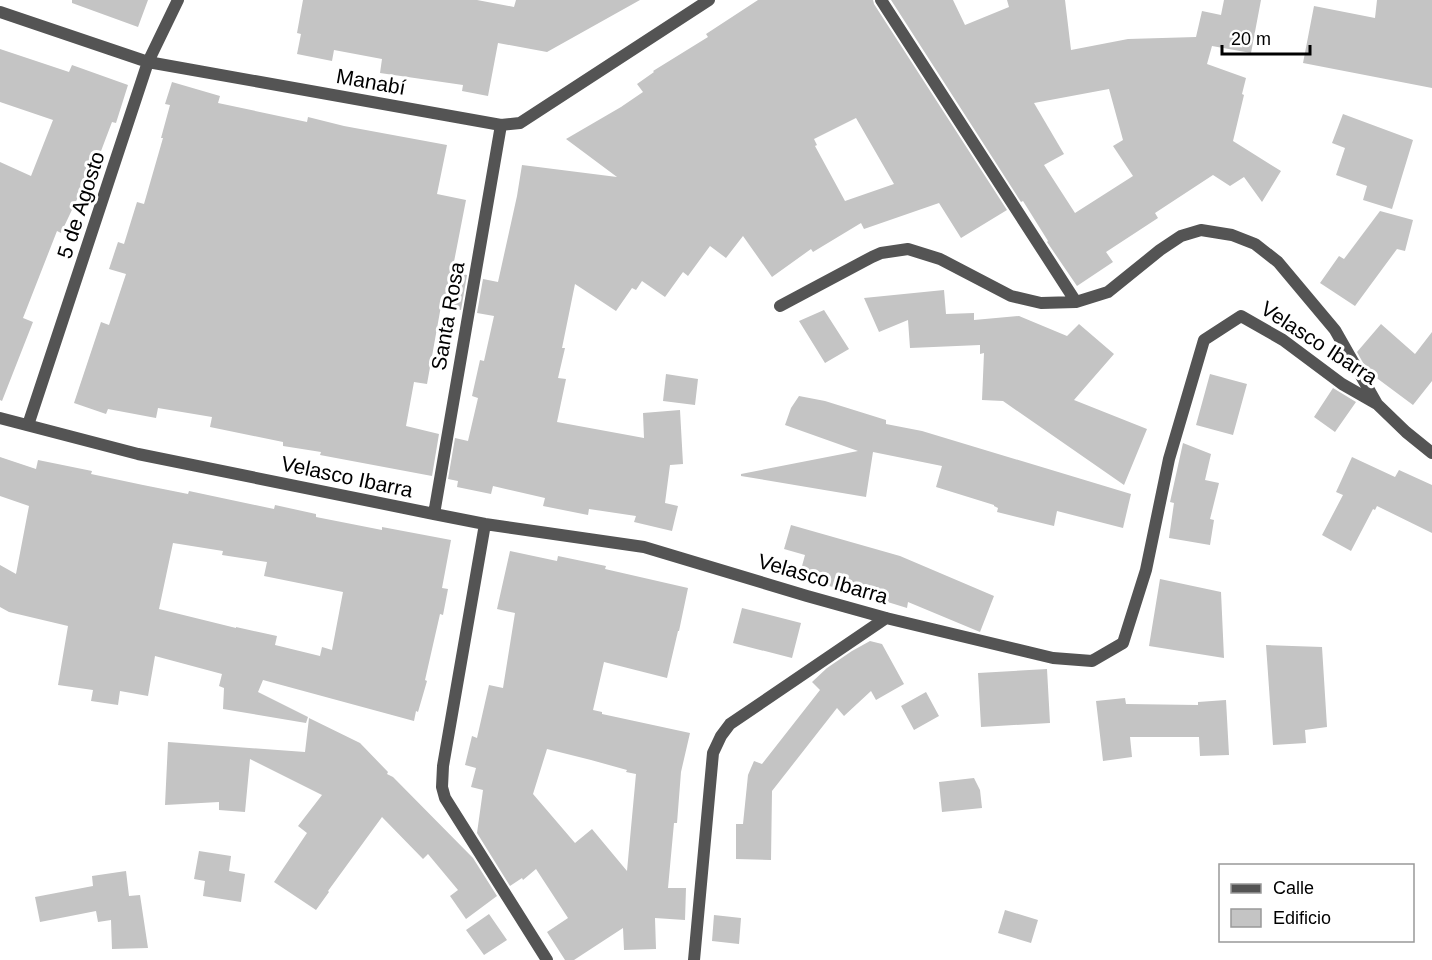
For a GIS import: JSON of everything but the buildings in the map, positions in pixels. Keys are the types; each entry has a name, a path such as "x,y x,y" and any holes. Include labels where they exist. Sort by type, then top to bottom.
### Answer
{"street":[{"name":"5 de Agosto","path":"28,425 148,62 178,0"},
{"name":"Manabí","path":"0,12 148,62 501,125 520,123 709,0"},
{"path":"881,0 1076,302"},
{"name":"Santa Rosa","path":"434,514 501,125"},
{"path":"780,306 872,257 881,253 908,249 940,259 1011,296 1041,303 1076,302 1108,292 1181,236 1201,230 1232,235 1255,244 1278,262 1335,330 1377,404 1432,453"},
{"name":"Velasco Ibarra","path":"0,418 138,454 434,514 485,524 644,547 886,618 1053,658 1092,661 1123,643 1146,570 1169,459 1204,340 1241,316 1283,340 1342,384 1377,404"},
{"path":"485,524 443,766 442,787 445,798 547,960"},
{"path":"694,960 713,753 721,736 730,724 886,618"}]}
